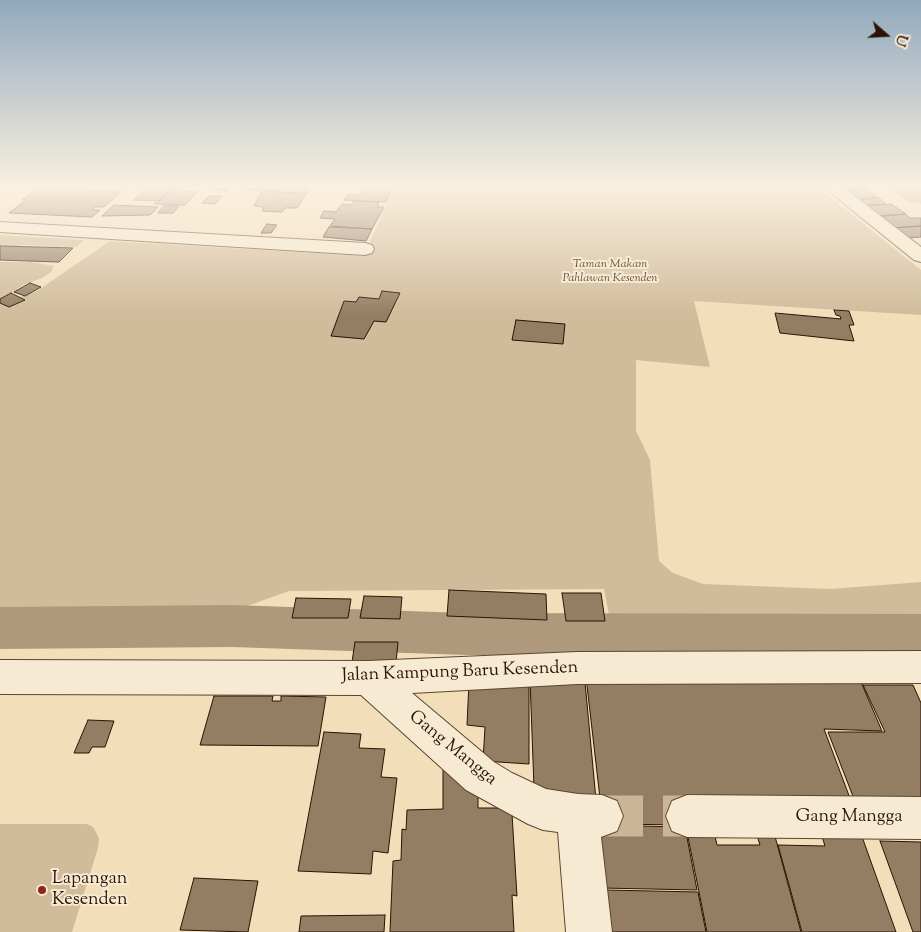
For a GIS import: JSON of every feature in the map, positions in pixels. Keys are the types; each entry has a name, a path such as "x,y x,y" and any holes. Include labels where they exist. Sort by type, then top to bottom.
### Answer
{"street":[{"path":"25,228 365,249"},
{"path":"884,228 921,256"},
{"name":"Jalan Kampung Baru Kesenden","path":"0,677 368,678 577,668 921,668"},
{"name":"Gang Mangga","path":"368,678 480,776 498,787 544,809 590,816 589,932"},
{"name":"Gang Mangga","path":"688,816 921,818"}],"green space":[{"name":"Taman Makam Pahlawan Kesenden","path":"376,228 869,228 921,270 921,315 694,301 710,367 636,360 636,431 650,460 659,561 673,573 703,584 830,589 921,582 921,621 610,620 604,589 289,591 219,616 0,615 0,304 37,291 110,241 364,256"},
{"path":"0,235 83,241 76,247 20,245 0,251"},
{"path":"0,262 31,262 54,266 51,272 42,278 23,285 0,301"},
{"name":"Lapangan Kesenden","path":"0,824 87,824 93,827 99,838 98,848 72,932 0,932"}],"building":[{"path":"264,228 274,228 271,233 261,233"},
{"path":"328,228 372,229 366,241 323,237"},
{"path":"894,228 921,228 921,237 906,238"},
{"path":"0,246 73,248 59,262 0,260"},
{"path":"30,283 41,287 25,296 14,292"},
{"path":"382,291 400,293 386,322 374,321 364,339 331,336 344,301 356,302 359,297 379,299"},
{"path":"11,293 25,300 9,307 0,303 0,299"},
{"path":"834,310 849,311 854,325 849,325 854,341 780,333 775,313 841,319"},
{"path":"516,320 565,324 563,344 512,340"},
{"path":"449,590 546,594 547,620 447,616"},
{"path":"562,593 601,593 605,621 566,621"},
{"path":"364,596 402,597 400,619 360,618"},
{"path":"296,598 351,599 348,618 292,618"},
{"path":"355,642 398,642 396,663 352,662"},
{"path":"586,677 861,682 882,731 824,729 854,809 689,825 603,824"},
{"path":"530,679 585,682 596,800 534,788"},
{"path":"469,682 529,685 529,764 483,761 485,727 467,725"},
{"path":"863,685 913,685 921,703 921,804 856,804 828,732 885,732"},
{"path":"214,696 273,696 272,701 281,701 281,696 326,697 318,746 200,745"},
{"path":"88,720 114,721 105,747 92,747 89,753 74,753"},
{"path":"324,732 361,734 359,748 385,749 381,777 397,778 388,853 373,851 371,874 298,871"},
{"path":"443,768 478,793 478,808 502,808 512,814 517,896 512,895 514,932 390,932 393,861 401,860 402,829 406,830 407,810 443,809"},
{"path":"595,825 685,827 697,890 602,888"},
{"path":"686,827 713,827 717,845 760,845 755,829 773,829 801,932 707,932"},
{"path":"820,830 860,831 896,932 802,932 778,845 825,846"},
{"path":"880,841 921,842 921,932 913,932"},
{"path":"194,878 258,881 248,932 180,930"},
{"path":"605,890 698,892 706,932 609,932"},
{"path":"385,915 384,932 299,932 301,916"}],"waterway":[{"path":"0,628 232,626 466,634 921,635"}],"tunnel":[{"path":"602,816 687,816"}],"place":[{"name":"Lapangan Kesenden","path":"42,890"}]}
